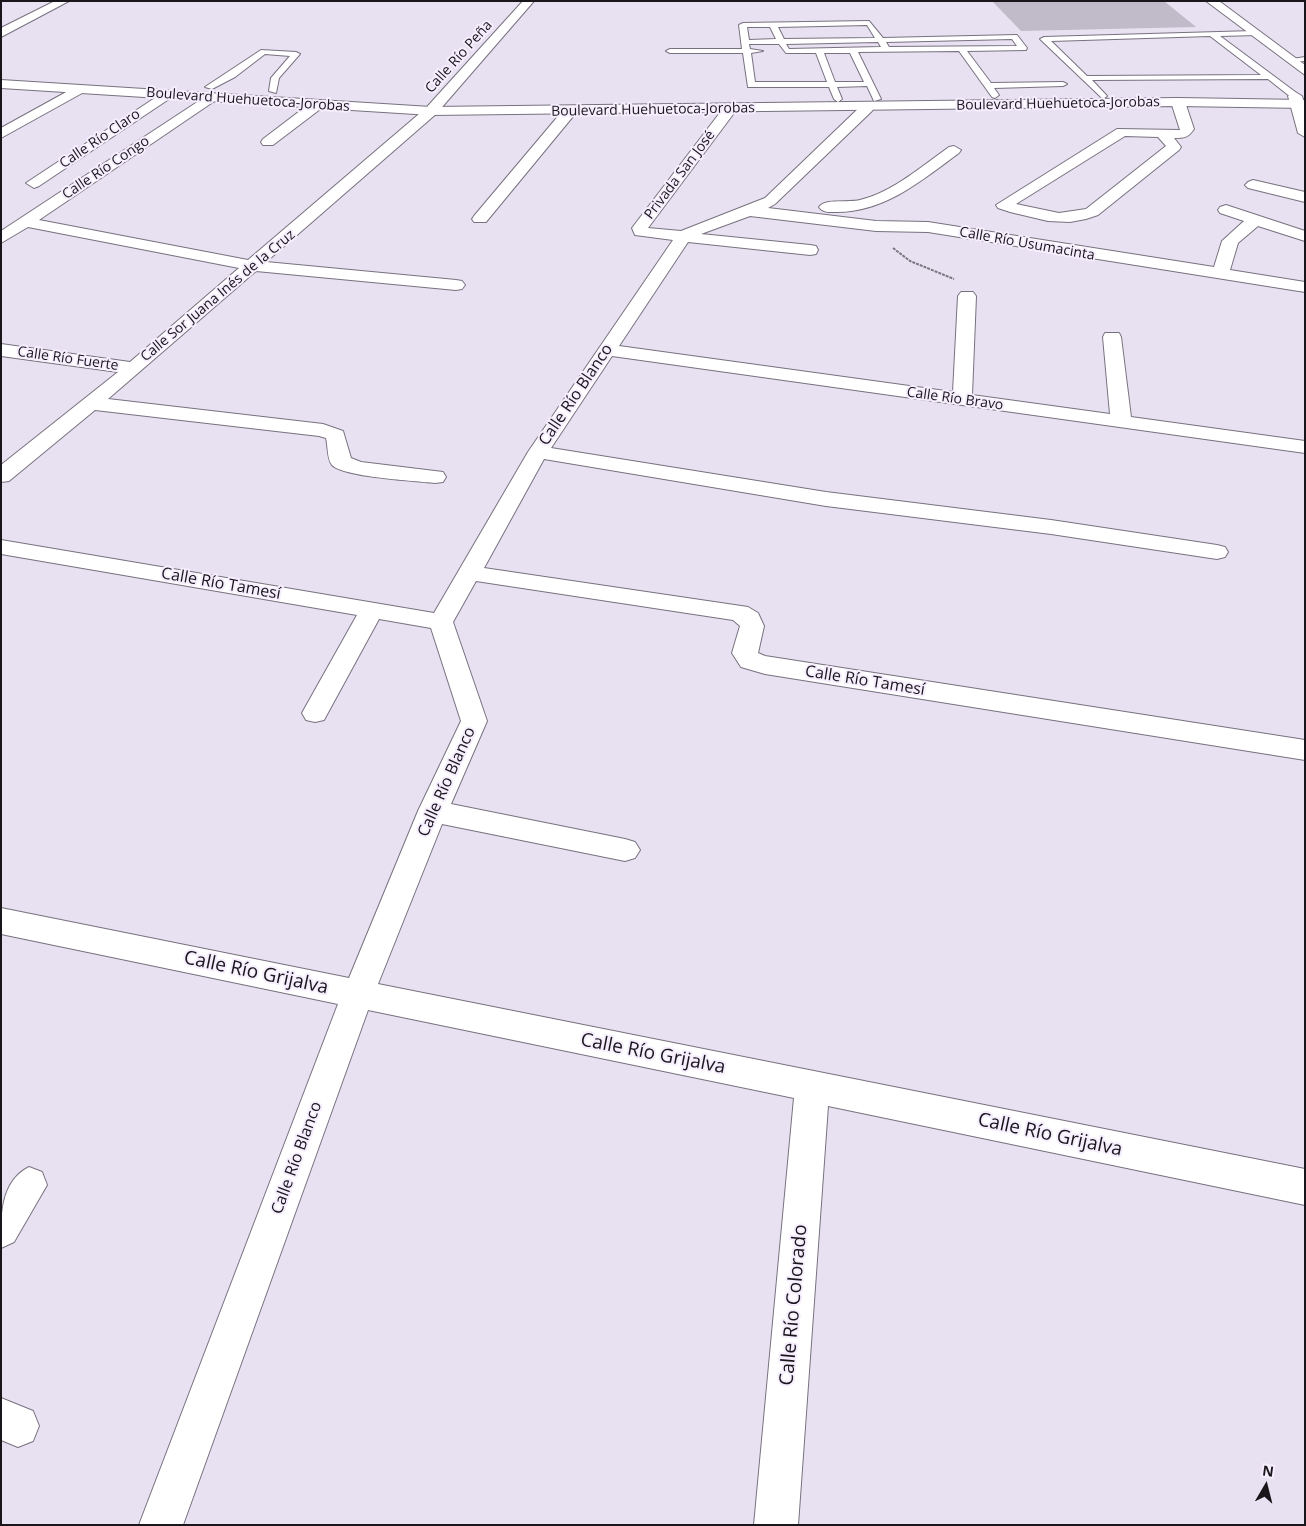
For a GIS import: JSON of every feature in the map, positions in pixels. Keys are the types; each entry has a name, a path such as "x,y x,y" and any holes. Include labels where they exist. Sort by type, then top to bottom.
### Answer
{"street":[{"path":"1,33 64,1"},
{"name":"Calle Río Peña","path":"436,105 529,1"},
{"name":"Calle Río Peña","path":"502,51 544,1"},
{"path":"1211,1 1305,71"},
{"name":"Boulevard Huehuetoca-Jorobas","path":"3,81 79,89 167,94 273,91 436,105"},
{"name":"Boulevard Huehuetoca-Jorobas","path":"3,81 210,92 318,104 455,105 871,97 1103,96 1301,100"},
{"path":"1,134 79,89"},
{"name":"Calle Río Congo","path":"1,238 210,92"},
{"name":"Calle Río Claro","path":"34,183 167,94"},
{"path":"759,206 871,97"},
{"name":"Boulevard Huehuetoca-Jorobas","path":"455,105 570,111 730,109 871,97 1178,102 1301,100"},
{"path":"1301,100 1305,133"},
{"path":"956,231 1004,205 1122,132 1184,134 1187,129 1178,102"},
{"path":"268,142 318,104"},
{"name":"Calle Sor Juana Inés de la Cruz","path":"1,476 134,368 436,105"},
{"name":"Privada San José","path":"683,237 641,232 640,228 730,109"},
{"path":"480,219 570,111"},
{"path":"1004,205 1039,216 1064,219 1077,218 1092,212 1174,147 1162,134"},
{"path":"683,237 692,231 759,206 831,208 863,206 882,200 954,150"},
{"path":"1253,185 1305,197"},
{"name":"Calle Río Usumacinta","path":"759,206 876,226 928,227 956,231 1305,288"},
{"path":"1226,210 1305,236"},
{"path":"1220,274 1230,242 1255,220"},
{"path":"25,222 252,266 456,285"},
{"path":"683,237 810,250"},
{"name":"Calle Río Blanco","path":"161,1525 358,994 432,811 474,721 441,622 538,452 683,237"},
{"path":"962,400 967,296"},
{"path":"1112,337 1121,420"},
{"name":"Calle Río Fuerte","path":"1,350 134,368"},
{"name":"Calle Río Bravo","path":"606,350 1305,447"},
{"path":"90,403 323,430 336,435 341,462 357,468 435,477"},
{"path":"538,452 826,499 1051,527 1217,552"},
{"name":"Calle Río Tamesí","path":"1,547 441,622"},
{"name":"Calle Río Tamesí","path":"470,573 740,613 749,618 752,626 745,653 750,661 765,665 1305,750"},
{"path":"315,714 372,610"},
{"path":"432,811 625,850"},
{"name":"Calle Río Grijalva","path":"1,921 1305,1187"},
{"name":"Calle Río Colorado","path":"776,1525 812,1086"},
{"path":"1,1229 29,1185"}],"lane":[{"path":"871,97 832,84 752,89 743,25 869,23 886,50"},
{"path":"773,24 786,51"},
{"path":"1034,38 1254,33"},
{"path":"1212,34 1301,100"},
{"path":"776,51 1023,48 1014,38"},
{"path":"746,42 1024,38"},
{"path":"916,39 924,50"},
{"path":"1044,39 1103,96"},
{"path":"961,49 996,97"},
{"path":"854,50 871,97"},
{"path":"670,51 767,51"},
{"path":"819,51 838,99"},
{"path":"210,92 264,52 296,54 275,78 273,91"},
{"path":"1290,60 1305,59"},
{"path":"1086,78 1271,77"},
{"path":"988,86 1063,84"}],"path":[{"path":"876,226 886,243 910,261 961,282 967,296"}],"building":[{"path":"992,1 1164,1 1196,27 1021,31"}]}
